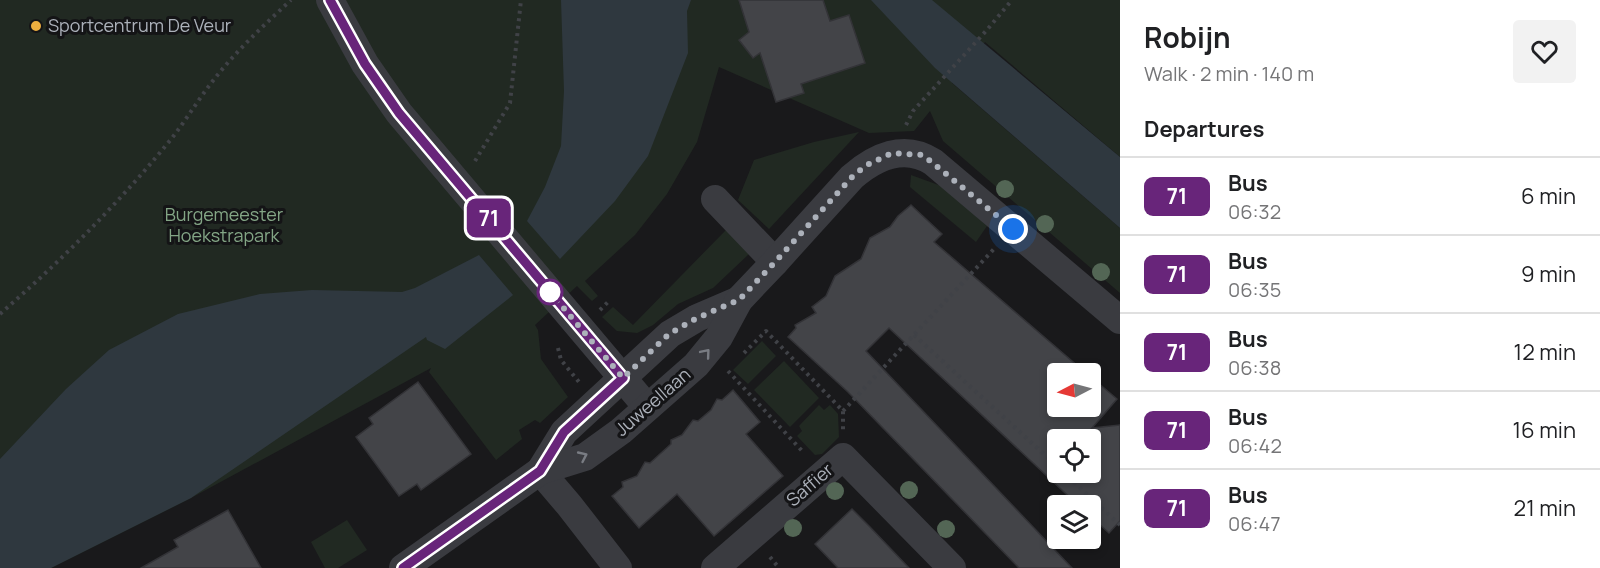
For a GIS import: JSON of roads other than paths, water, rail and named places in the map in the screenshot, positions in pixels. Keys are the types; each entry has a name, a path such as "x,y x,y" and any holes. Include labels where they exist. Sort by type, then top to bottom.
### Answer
{"street":[{"path":"330,0 365,64 399,113 647,407"},
{"name":"Juweellaan","path":"403,568 540,471 585,457 621,431 696,365 719,337 739,300 852,177 865,166 892,153 923,155 1120,320"},
{"path":"715,199 775,262"},
{"name":"Juweellaan","path":"540,471 564,432 669,334 697,318 739,300"},
{"name":"Saffier","path":"715,568 833,465 952,568"},
{"path":"540,471 618,568"}],"place":[{"name":"Sportcentrum De Veur","path":"36,26"}],"park label":[{"name":"Burgemeester Hoekstrapark","path":"224,225"}]}
